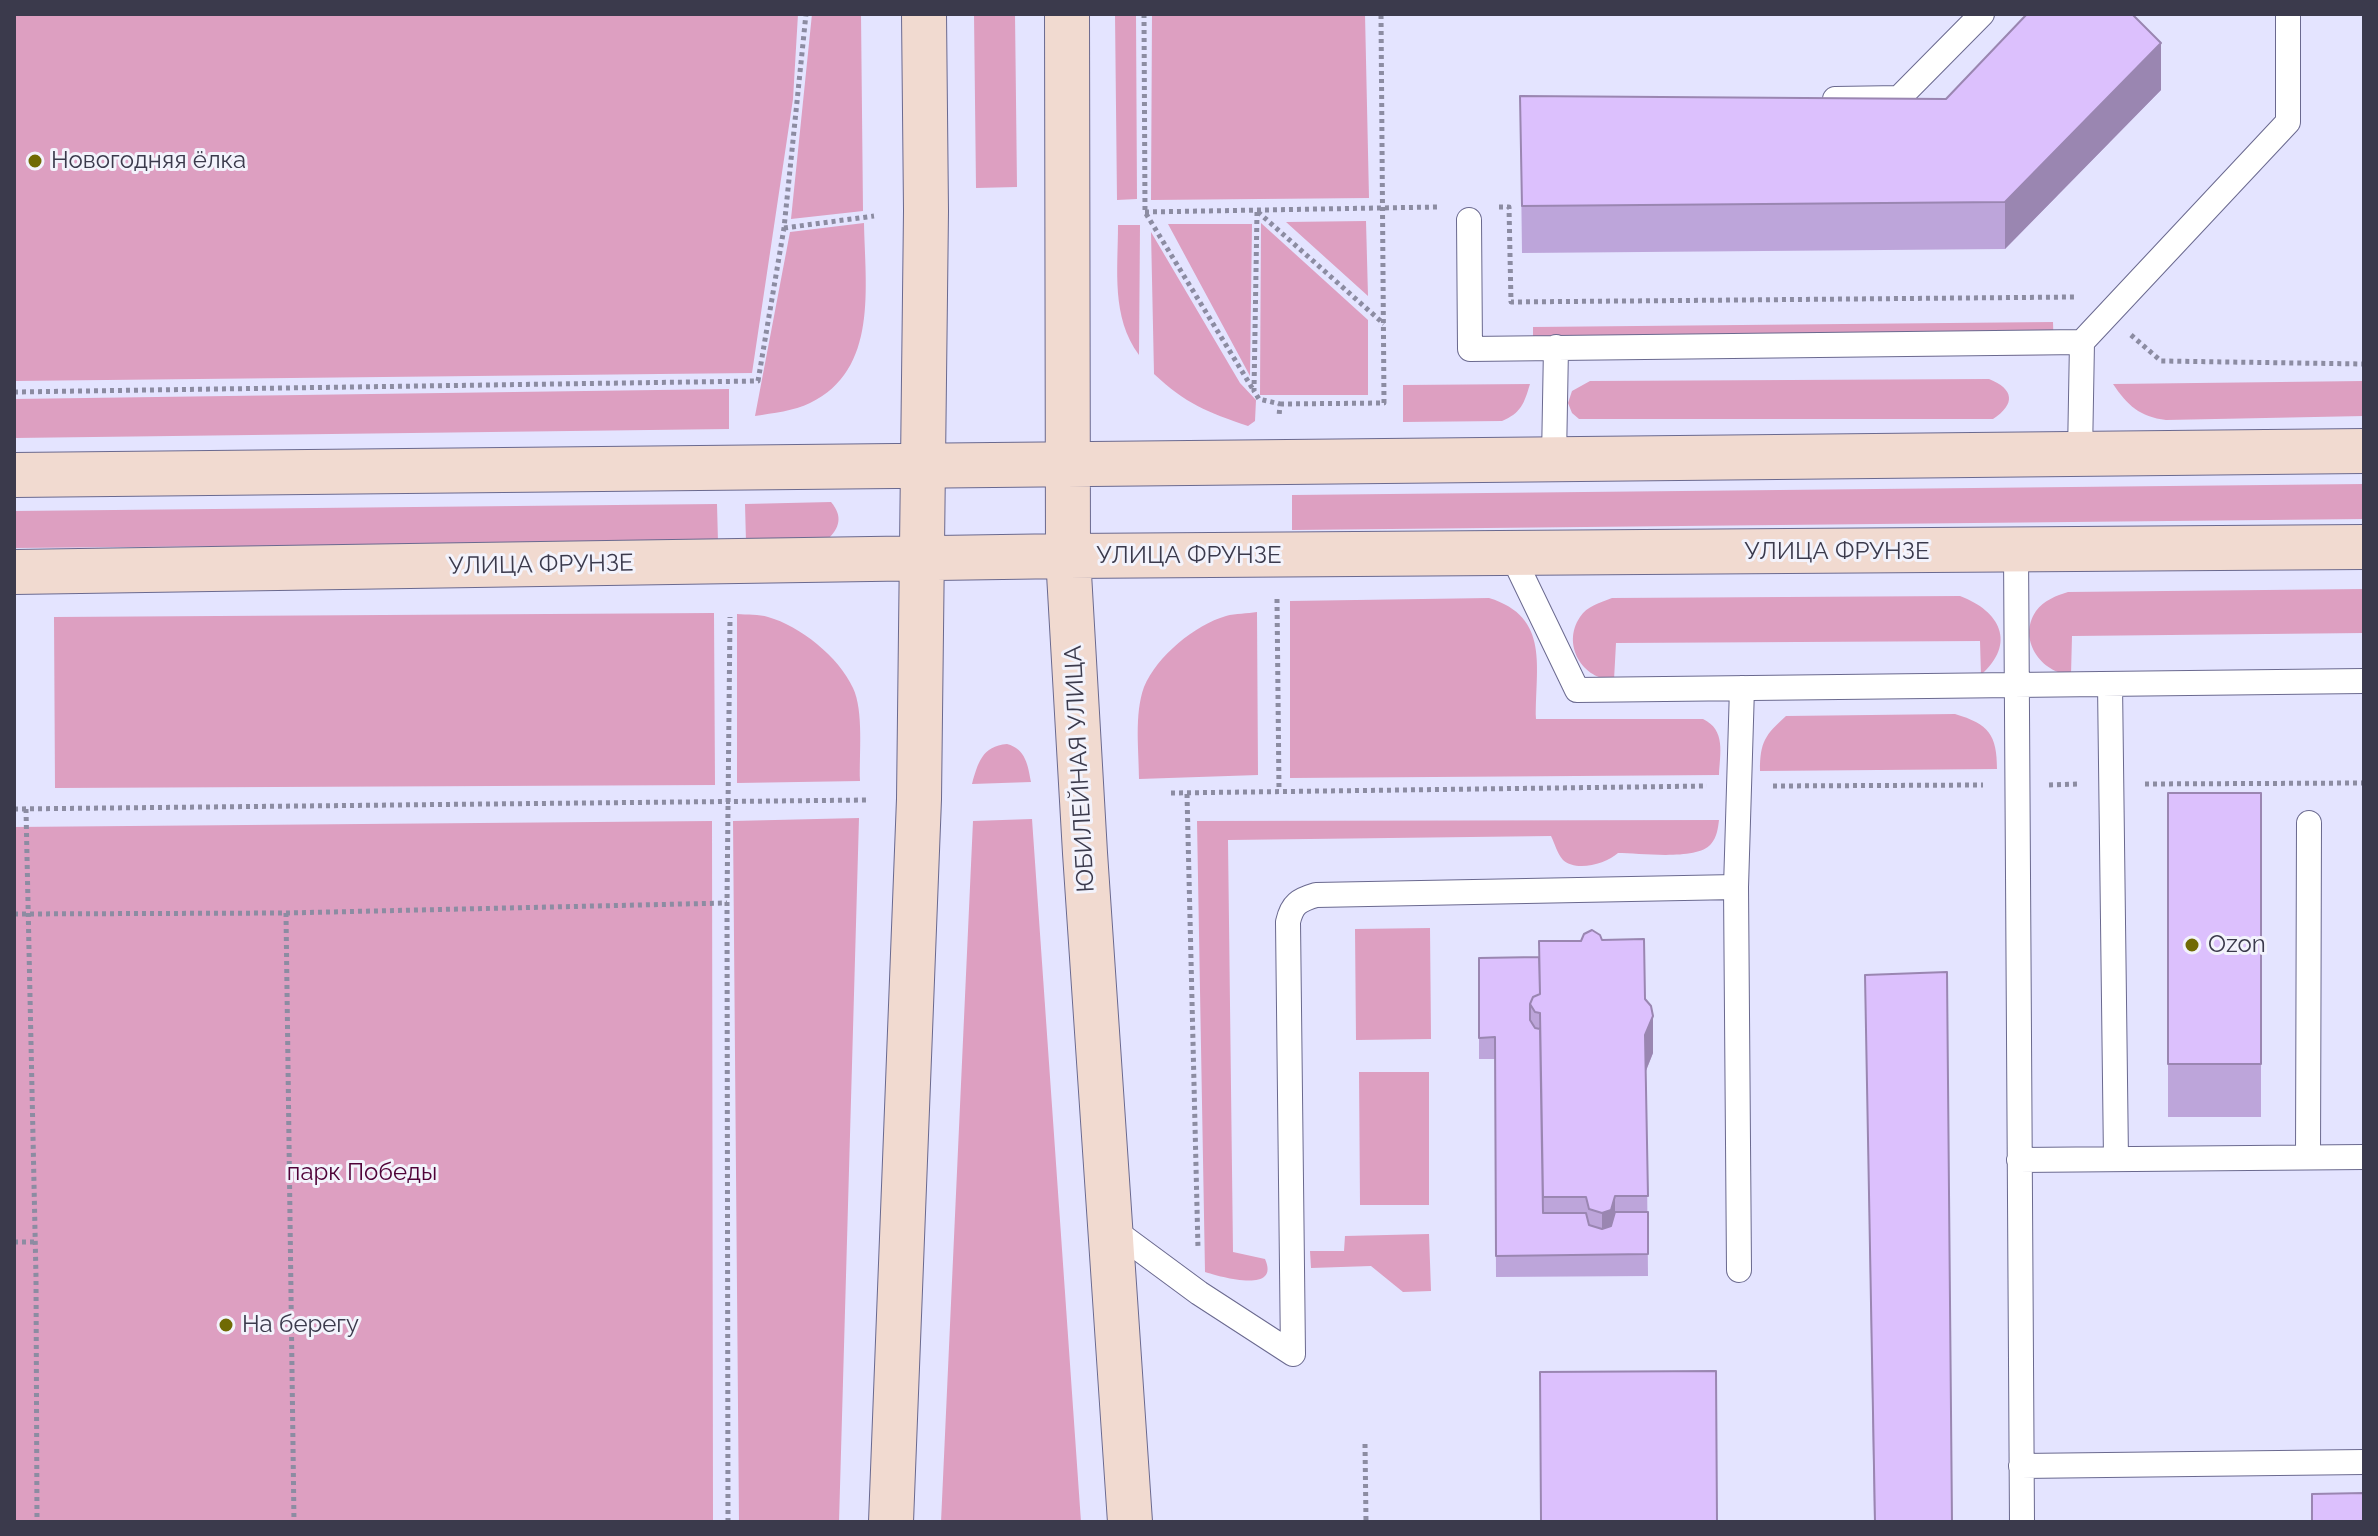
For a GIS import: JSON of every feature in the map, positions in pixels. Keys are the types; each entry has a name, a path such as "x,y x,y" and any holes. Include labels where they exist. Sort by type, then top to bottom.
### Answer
{"main road":[{"path":"891,1522 919,799 926,211 924,14"},
{"name":"ЮБИЛЕЙНАЯ УЛИЦА","path":"1067,14 1068,556 1130,1522"},
{"path":"14,475 2364,451"},
{"name":"УЛИЦА ФРУНЗЕ","path":"14,572 1068,556 2364,547"}],"lane":[{"path":"1810,99 1899,98 1982,14"},
{"path":"2080,454 2082,342 2288,122 2288,14"},
{"path":"1469,220 1470,349 2082,342"},
{"path":"1554,458 1556,347"},
{"path":"2016,551 2022,1522"},
{"path":"1512,555 1577,690 2364,681"},
{"path":"2110,684 2116,1159"},
{"path":"1739,1270 1736,887 1742,688"},
{"path":"2308,1157 2309,823"},
{"path":"1111,1228 1199,1293 1293,1354 1288,922 1292,907 1300,900 1316,895 1736,887"},
{"path":"2019,1160 2364,1157"},
{"path":"2021,1466 2364,1462"}],"path":[{"path":"14,392 758,381 784,228 806,14"},
{"path":"1144,14 1145,212 1259,399 1280,404 1384,403 1381,14"},
{"path":"1145,212 1446,207"},
{"path":"1493,207 1509,207 1511,302 2089,297 2161,361 2364,364"},
{"path":"1257,212 1384,324"},
{"path":"1254,391 1257,212"},
{"path":"784,228 874,216"},
{"path":"1278,461 1280,404"},
{"path":"1277,601 1279,790"},
{"path":"728,1522 730,617"},
{"path":"1171,793 1187,794 1199,1293"},
{"path":"14,809 869,800"},
{"path":"26,809 37,1522"},
{"path":"14,914 286,913 727,903"},
{"path":"286,913 294,1522"},
{"path":"14,1242 35,1242"},
{"path":"1365,1444 1366,1522"}],"green space":[{"path":"14,14 798,14 793,99 752,373 14,381"},
{"path":"812,14 861,14 863,211 791,219"},
{"path":"974,14 1015,14 1017,187 976,188"},
{"path":"1115,14 1136,14 1137,199 1117,200"},
{"path":"1152,14 1365,14 1369,198 1151,200"},
{"path":"1366,221 1368,296 1286,222"},
{"path":"864,223 866,299 858,348 848,370 832,388 810,403 755,416 790,232"},
{"path":"1261,223 1368,320 1368,395 1260,395"},
{"path":"1168,224 1252,224 1250,376"},
{"path":"1118,225 1140,225 1139,355 1130,340 1120,309"},
{"path":"1151,232 1240,383 1256,400 1255,421 1248,426 1198,406 1176,393 1154,374"},
{"path":"2053,322 2054,355 1533,360 1533,327"},
{"path":"1989,379 2003,387 2009,397 2006,408 1993,419 1579,419 1568,403 1572,391 1590,381"},
{"path":"2364,381 2364,416 2166,420 2135,409 2113,384"},
{"path":"1530,384 1521,407 1502,421 1403,422 1403,385"},
{"path":"729,389 729,429 14,438 14,399"},
{"path":"2364,484 2364,519 1292,530 1292,495"},
{"path":"831,502 838,522 827,540 746,542 745,504"},
{"path":"717,504 718,542 14,548 14,511"},
{"path":"2364,589 2364,633 2072,636 2071,675 2060,673 2042,661 2035,653 2029,633 2039,607 2068,592"},
{"path":"1960,596 1985,610 1999,629 1999,651 1981,675 1980,641 1616,643 1614,680 1593,674 1578,659 1574,649 1575,628 1580,617 1590,607 1612,598"},
{"path":"1489,598 1509,607 1531,631 1537,663 1536,719 1703,719 1718,736 1719,775 1290,778 1290,601"},
{"path":"1257,612 1258,775 1139,779 1139,709 1150,675 1167,653 1190,634 1226,616"},
{"path":"714,613 715,785 55,788 54,617"},
{"path":"737,614 764,616 793,628 817,644 847,676 859,709 860,781 737,783"},
{"path":"1955,714 1976,722 1989,732 1995,747 1997,769 1760,771 1765,740 1786,716"},
{"path":"1007,744 1022,754 1031,782 972,784 982,757 992,748"},
{"path":"859,818 839,1522 739,1522 733,821"},
{"path":"1032,819 1081,1522 941,1522 973,821"},
{"path":"1719,820 1711,844 1694,853 1618,853 1599,863 1583,866 1563,860 1551,836 1228,840 1233,1252 1265,1259 1268,1270 1264,1277 1256,1280 1205,1272 1197,821"},
{"name":"парк Победы","path":"712,821 713,1522 14,1522 14,827"},
{"path":"1430,928 1431,1039 1356,1040 1355,929"},
{"path":"1359,1072 1429,1072 1429,1205 1360,1205"},
{"path":"1429,1234 1431,1291 1403,1292 1371,1266 1311,1268 1310,1251 1344,1251 1345,1236"}],"building":[{"path":"2027,14 2132,14 2161,43 2005,202 1522,206 1520,96 1946,99"},
{"path":"2168,793 2261,793 2261,1064 2168,1064"},
{"path":"1592,930 1602,940 1644,939 1645,999 1651,1006 1653,1016 1645,1035 1648,1196 1615,1196 1611,1210 1602,1213 1589,1209 1586,1197 1543,1197 1540,1013 1535,1012 1530,1004 1533,997 1540,994 1539,941 1581,941 1584,934"},
{"path":"1539,957 1540,994 1533,997 1530,1004 1530,1020 1535,1028 1540,1029 1543,1213 1586,1213 1589,1225 1602,1229 1611,1226 1615,1212 1648,1212 1648,1254 1496,1256 1495,1037 1479,1038 1479,958"},
{"path":"1947,972 1952,1522 1875,1522 1865,975"},
{"path":"1716,1371 1717,1522 1541,1522 1540,1372"},
{"path":"2364,1493 2364,1522 2312,1522 2312,1494"}],"place":[{"name":"Новогодняя ёлка","path":"35,161"},
{"name":"Ozon","path":"2192,945"},
{"name":"На берегу","path":"226,1325"}]}
